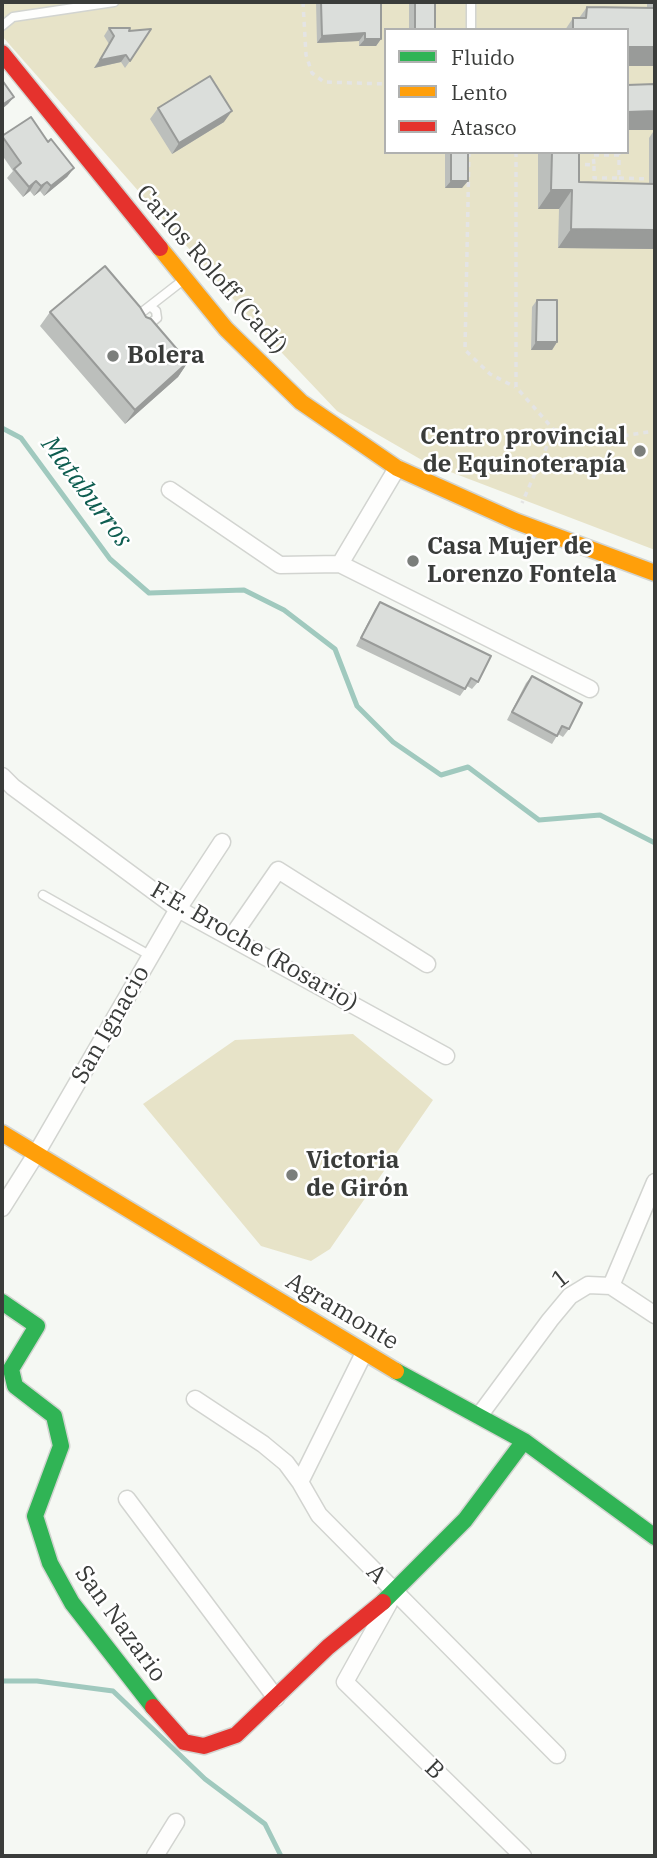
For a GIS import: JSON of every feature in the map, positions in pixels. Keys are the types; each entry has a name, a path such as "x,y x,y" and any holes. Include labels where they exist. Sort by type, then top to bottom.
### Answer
{"street":[{"name":"Carlos Roloff (Cadí)","path":"2,53 226,329 301,402 397,468 515,521 655,573"},
{"path":"341,564 397,468"},
{"path":"170,490 279,565 341,564 590,689"},
{"path":"2,801 7,782"},
{"name":"F.E. Broche (Rosario)","path":"7,782 178,909 446,1056"},
{"name":"San Ignacio","path":"2,1208 178,909 222,842"},
{"path":"231,938 278,870 427,964"},
{"name":"Agramonte","path":"2,1133 364,1353 524,1441 655,1537"},
{"name":"1","path":"479,1416 570,1296 588,1285 611,1286 655,1182"},
{"path":"611,1286 655,1315"},
{"name":"San Nazario","path":"2,1302 37,1326 11,1369 15,1386 54,1416 61,1446 35,1516 50,1563 72,1603 184,1742 204,1746 236,1735 276,1698"},
{"path":"300,1482 364,1353"},
{"name":"A","path":"195,1399 263,1444 286,1463 319,1515 557,1755"},
{"path":"127,1499 276,1698 328,1647 394,1593 465,1520 524,1441"},
{"name":"B","path":"394,1593 345,1682 523,1856"},
{"path":"155,1856 176,1822"}],"lane":[{"path":"2,26 13,17 114,2"},
{"path":"471,2 471,28"},
{"path":"150,306 184,279"},
{"path":"43,895 151,956"}],"path":[{"path":"303,2 306,55 312,72 324,82 384,84"},
{"path":"469,154 465,350 490,374 516,387 554,430 615,437 655,431"},
{"path":"516,154 516,387"},
{"path":"619,178 619,155 593,155 594,178 649,179"},
{"path":"566,164 594,165"},
{"path":"515,521 554,430"}],"shaded area":[{"path":"2,2 655,2 655,550 427,463 337,411 265,335 2,36"},
{"name":"Victoria de Girón","path":"353,1034 433,1100 330,1249 311,1261 261,1246 143,1104 235,1040"}],"building":[{"path":"321,2 381,2 381,39 365,39 365,33 322,36"},
{"path":"415,2 435,2 435,28 415,28"},
{"path":"587,7 655,8 655,47 629,47 629,28 573,28 573,18 586,18"},
{"path":"109,28 130,28 129,31 151,29 130,61 126,55 100,60 114,36"},
{"path":"210,76 232,111 179,143 158,108"},
{"path":"2,80 14,97 2,105"},
{"path":"655,84 655,111 629,112 629,85"},
{"path":"31,117 48,142 51,139 74,168 51,186 47,182 41,186 36,181 29,187 14,169 21,163 2,136"},
{"path":"451,154 468,154 468,181 451,181"},
{"path":"552,154 579,154 579,182 655,184 655,230 571,229 572,190 551,190"},
{"name":"Bolera","path":"105,266 146,317 151,319 188,362 135,410 50,312"},
{"path":"537,300 557,300 557,342 536,342"},
{"path":"380,602 491,656 478,682 471,678 465,689 361,638"},
{"path":"532,676 582,703 569,729 562,726 557,736 512,712"}],"waterway":[{"name":"Mataburros","path":"2,428 21,438 110,559 149,593 244,590 284,610 335,649 357,706 393,742 441,775 468,767 539,820 600,815 655,843"},
{"path":"2,1681 37,1681 113,1691 205,1779 265,1824 281,1856"}],"traffic: fast":[{"path":"2,1302 37,1326 11,1369 15,1386 54,1416 61,1446 35,1516 50,1563 72,1603 153,1707"},
{"path":"396,1371 524,1441 655,1537"},
{"path":"383,1602 465,1520 524,1441"}],"traffic: slow":[{"path":"160,248 226,329 301,402 397,468 515,521 655,573"},
{"path":"2,1133 396,1371"}],"traffic: jam":[{"path":"2,53 160,248"},
{"path":"153,1707 184,1742 204,1746 236,1735 328,1647 383,1602"}],"place":[{"name":"Bolera","path":"113,356"},
{"name":"Centro provincial de Equinoterapía","path":"640,451"},
{"name":"Casa Mujer de Lorenzo Fontela","path":"413,561"},
{"name":"Victoria de Girón","path":"292,1175"}]}
